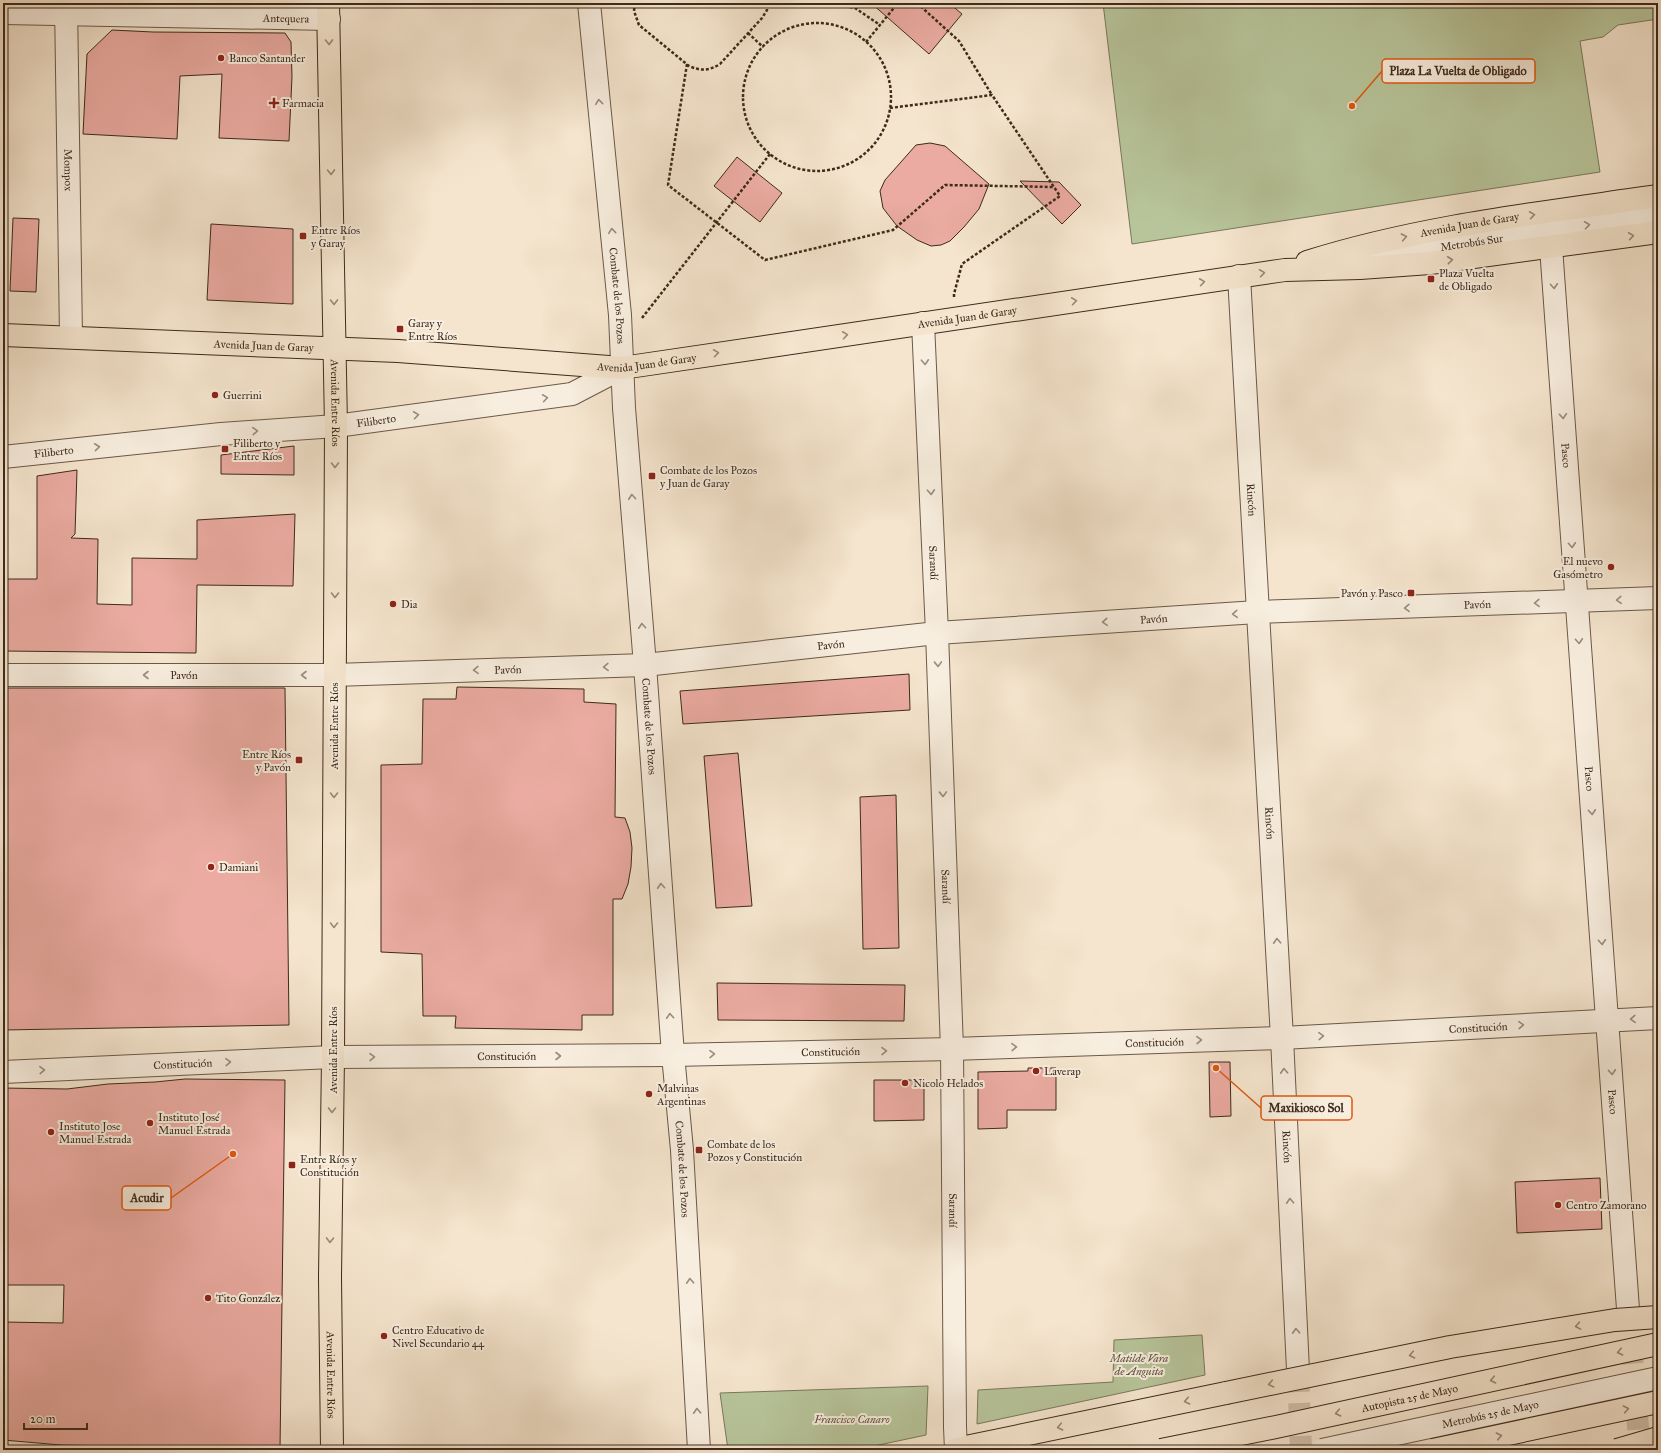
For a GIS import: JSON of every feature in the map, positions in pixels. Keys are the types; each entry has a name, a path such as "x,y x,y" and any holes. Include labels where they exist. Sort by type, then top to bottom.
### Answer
{"main road":[{"name":"Avenida Entre Ríos","path":"329,11 336,426 333,1057 330,1277 332,1450"},
{"name":"Avenida Juan de Garay","path":"1285,270 1359,247 1481,222 1658,196"},
{"name":"Avenida Juan de Garay","path":"3,335 422,352 622,368 1239,276 1285,270 1403,265 1484,256 1658,232"},
{"path":"954,1450 1450,1347 1616,1320 1658,1317"},
{"name":"Autopista 25 de Mayo","path":"1161,1450 1276,1427 1658,1344"},
{"path":"1433,1450 1658,1402"},
{"path":"1617,1450 1658,1438"}],"street":[{"name":"Combate de los Pozos","path":"589,3 620,315 622,368 673,1055 682,1150 699,1450"},
{"name":"Antequera","path":"3,13 66,8 329,11"},
{"name":"Mompox","path":"66,8 71,337"},
{"name":"Metrobús Sur","path":"1285,270 1658,215"},
{"name":"Pasco","path":"1551,247 1628,1309"},
{"name":"Rincón","path":"1239,276 1282,1038 1298,1370"},
{"name":"Sarandí","path":"923,323 937,633 952,1049 954,1450"},
{"name":"Filiberto","path":"3,457 221,434 336,426 572,394 622,368"},
{"name":"Pavón","path":"3,675 334,675 645,665 937,633 1257,612 1658,598"},
{"name":"Constitución","path":"3,1072 333,1057 673,1055 952,1049 1282,1038 1658,1018"},
{"name":"Metrobús 25 de Mayo","path":"1322,1450 1658,1378"}],"path":[{"path":"635,3 634,11 639,25 687,64 696,69 704,70 713,68 720,64 762,18 767,10 767,3"},
{"path":"825,3 855,8 880,25"},
{"path":"866,42 898,3"},
{"path":"917,3 959,41 992,95 1060,196 962,264 954,294 955,318"},
{"path":"805,24 829,24 853,32 866,42 873,47 886,68 892,92 889,117 879,139 862,157 840,168 815,171 791,166 770,154 754,136 745,114 743,90 749,67 762,47 782,32 805,24"},
{"path":"748,33 762,47"},
{"path":"687,64 668,185 765,260 893,230 945,185 1054,187"},
{"path":"890,108 992,95"},
{"path":"621,344 770,154"}],"green space":[{"path":"1103,3 1658,3 1658,19 1618,25 1603,37 1580,41 1600,172 1132,244"},
{"name":"Matilde Vara de Anguita","path":"1202,1335 1205,1375 977,1424 978,1390 1113,1382 1114,1340"},
{"name":"Francisco Canaro","path":"928,1386 926,1435 855,1450 728,1450 720,1393"}],"building":[{"path":"871,3 949,3 962,14 929,54"},
{"path":"112,30 153,32 285,33 291,42 292,77 289,141 219,138 222,74 180,76 177,139 83,134 87,54"},
{"path":"930,143 945,146 989,184 979,209 964,227 950,241 941,245 931,246 917,240 897,226 883,208 880,191 885,180 916,145"},
{"path":"737,157 782,193 760,222 714,186"},
{"path":"1020,181 1059,182 1081,205 1062,224"},
{"path":"13,218 39,219 36,292 10,291"},
{"path":"211,224 293,229 293,304 207,300"},
{"path":"294,446 294,475 221,474 221,455"},
{"path":"77,470 75,534 71,538 98,539 97,604 132,605 132,558 197,559 197,520 295,514 293,586 197,585 196,653 3,651 3,579 37,579 37,476"},
{"path":"909,674 910,710 683,724 680,691"},
{"path":"457,687 584,689 584,702 616,704 615,817 625,818 630,832 632,848 631,867 628,884 622,899 613,899 613,1015 582,1015 582,1030 455,1028 456,1016 423,1016 422,954 381,952 381,765 422,764 423,699 456,699"},
{"path":"3,688 285,688 289,1025 3,1030"},
{"path":"738,753 752,906 716,908 704,756"},
{"path":"896,795 899,948 863,949 860,797"},
{"path":"717,983 905,985 904,1021 718,1020"},
{"path":"1209,1062 1230,1062 1231,1116 1210,1117"},
{"path":"1028,1068 1056,1068 1056,1110 1007,1110 1007,1128 978,1129 978,1072 1028,1071"},
{"path":"185,1079 285,1080 280,1449 61,1445 3,1440 3,1322 63,1323 64,1285 3,1285 3,1088 67,1089 108,1084"},
{"path":"874,1080 917,1080 924,1088 924,1120 874,1121"},
{"name":"Centro Zamorano","path":"1600,1178 1602,1229 1517,1233 1515,1182"}],"tunnel":[{"path":"1628,1309 1640,1450"},
{"path":"1298,1370 1301,1450"}],"place":[{"name":"Banco Santander","path":"221,58"},
{"name":"Farmacia","path":"274,103"},
{"name":"Plaza La Vuelta de Obligado","path":"1352,106"},
{"name":"Entre Ríos y Garay","path":"303,236"},
{"name":"Plaza Vuelta de Obligado","path":"1431,279"},
{"name":"Garay y Entre Ríos","path":"400,329"},
{"name":"Guerrini","path":"215,395"},
{"name":"Filiberto y Entre Ríos","path":"225,449"},
{"name":"Combate de los Pozos y Juan de Garay","path":"652,476"},
{"name":"El nuevo Gasómetro","path":"1611,567"},
{"name":"Pavón y Pasco","path":"1411,593"},
{"name":"Dia","path":"393,604"},
{"name":"Entre Ríos y Pavón","path":"299,760"},
{"name":"Damiani","path":"211,867"},
{"name":"Maxikiosco Sol","path":"1216,1068"},
{"name":"Laverap","path":"1036,1071"},
{"name":"Nicolo Helados","path":"905,1083"},
{"name":"Malvinas Argentinas","path":"649,1094"},
{"name":"Instituto José Manuel Estrada","path":"150,1123"},
{"name":"Instituto Jose Manuel Estrada","path":"51,1132"},
{"name":"Combate de los Pozos y Constitución","path":"699,1150"},
{"name":"Acudir","path":"233,1154"},
{"name":"Entre Ríos y Constitución","path":"292,1165"},
{"name":"Centro Zamorano","path":"1558,1205"},
{"name":"Tito González","path":"208,1298"},
{"name":"Centro Educativo de Nivel Secundario 44","path":"384,1336"}]}
